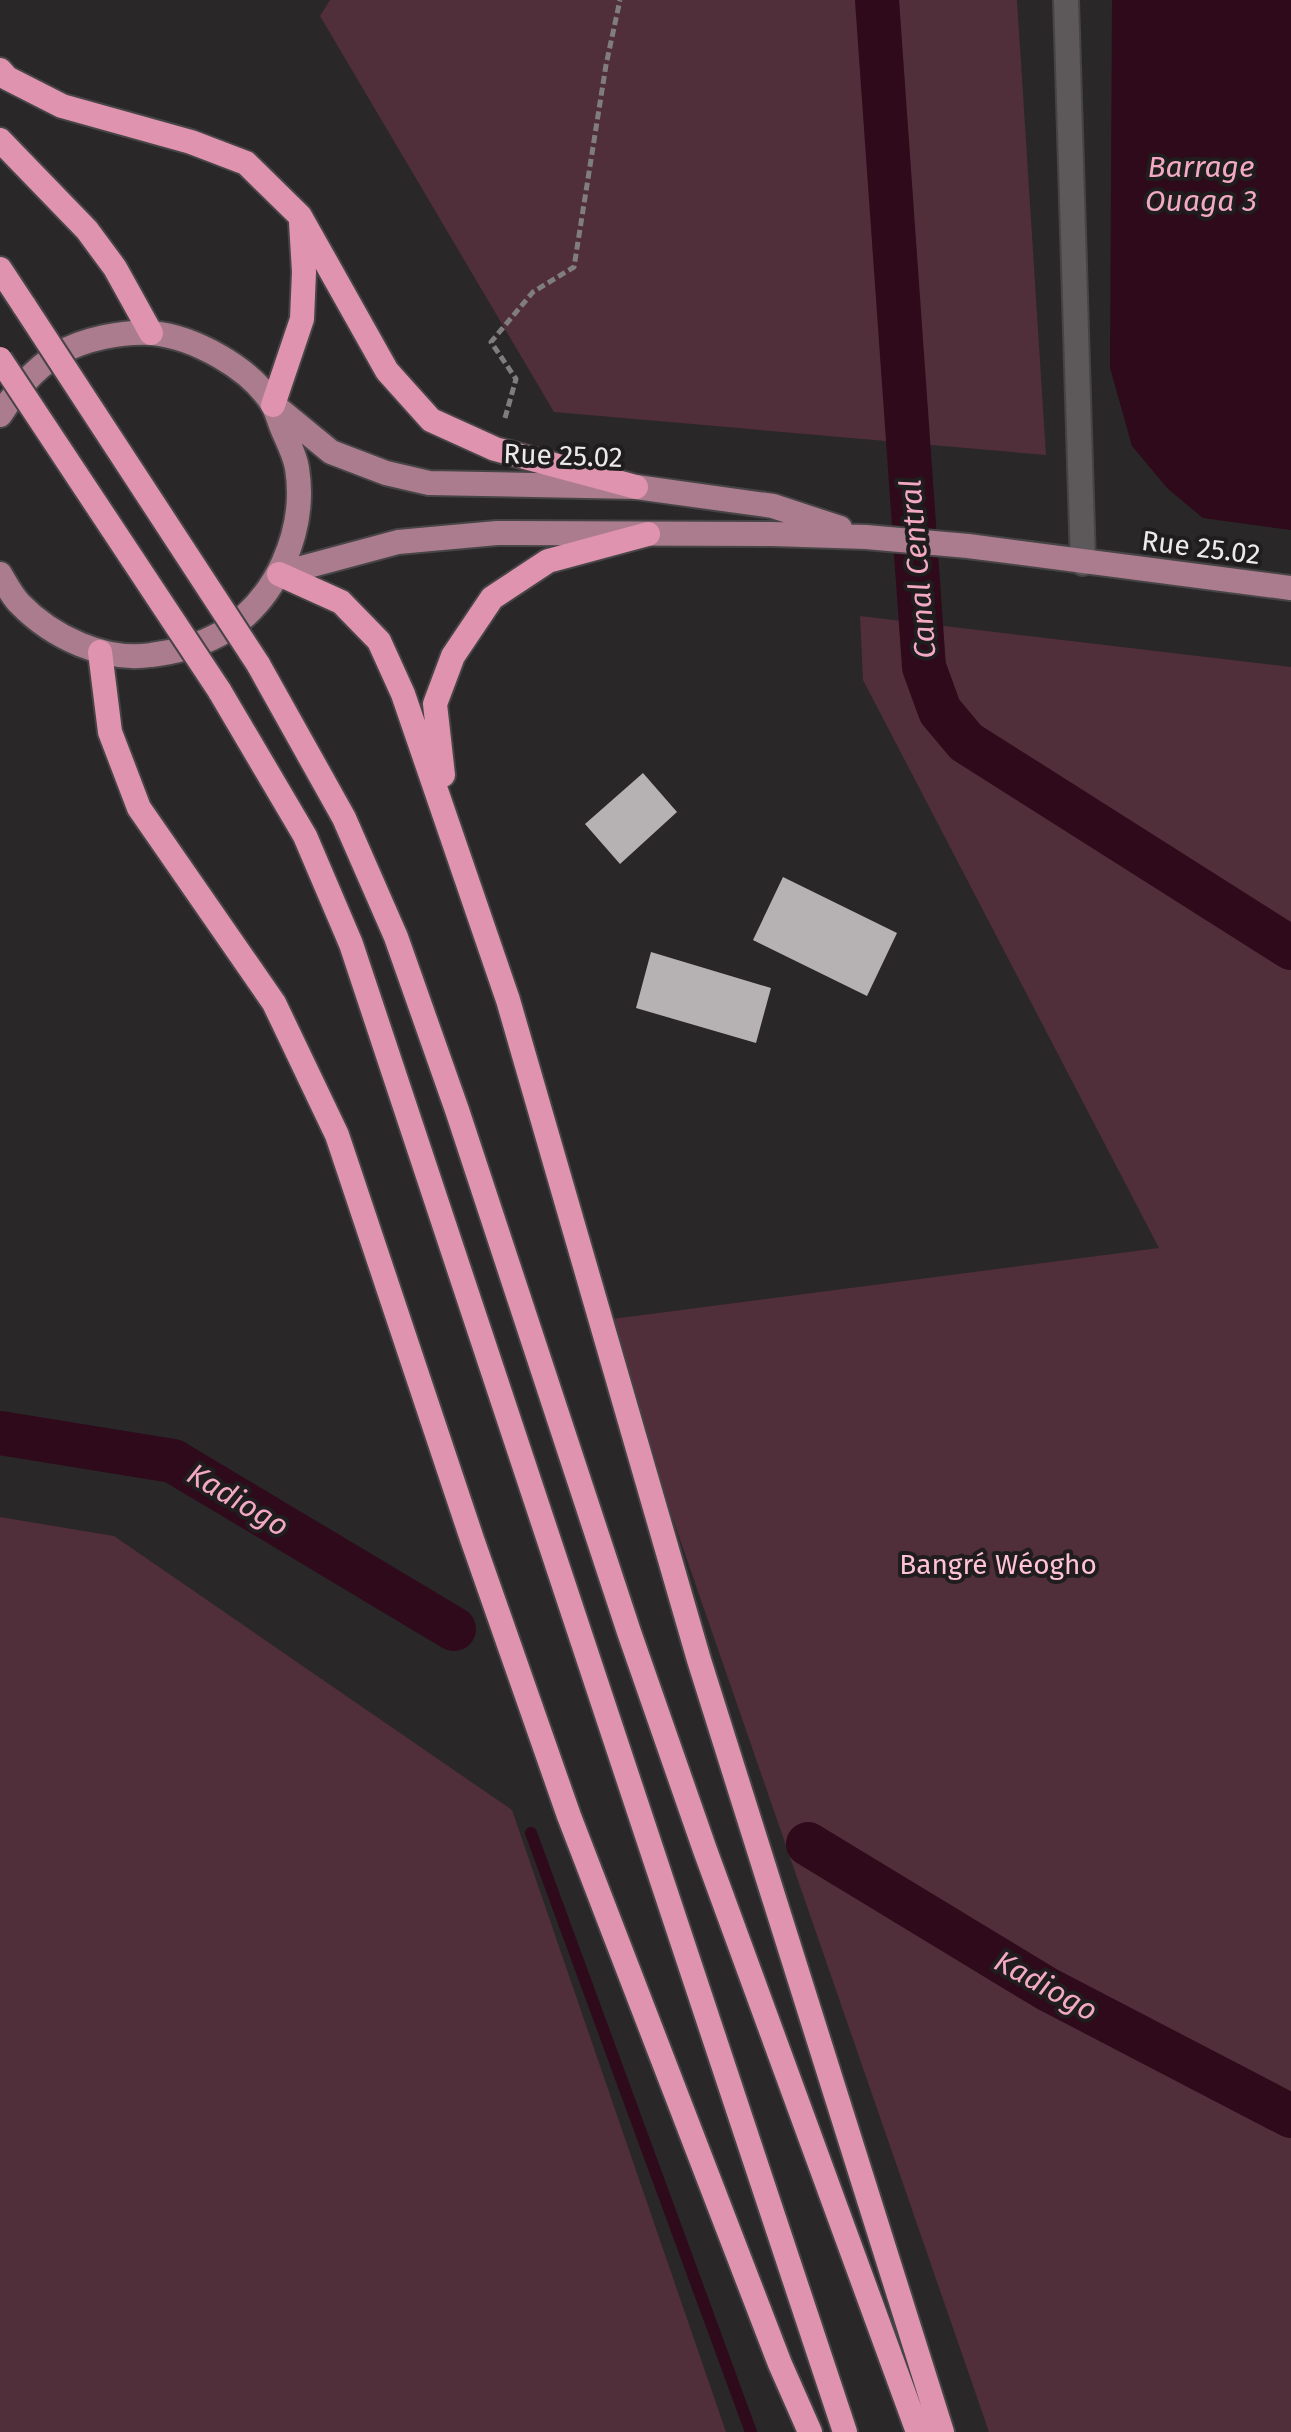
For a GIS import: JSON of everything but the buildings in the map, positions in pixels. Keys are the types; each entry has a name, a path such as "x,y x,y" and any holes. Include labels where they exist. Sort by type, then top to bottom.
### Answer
{"highway":[{"path":"0,70 7,78 62,106 191,142 246,163 300,216 387,371 431,420 495,449 636,487"},
{"path":"0,140 87,230 115,268 151,333"},
{"path":"273,405 302,319 304,272 300,216"},
{"path":"0,269 258,664 344,818 396,937 457,1110 629,1632 918,2432"},
{"path":"0,359 219,690 305,836 351,944 845,2432"},
{"path":"458,856 439,748 435,704 453,656 492,598 548,561 648,534"},
{"path":"279,574 341,602 379,641 403,694 508,1000 699,1660 942,2432"},
{"path":"100,652 110,732 139,808 274,1003 337,1135 467,1526 569,1816 810,2432"}],"main road":[{"path":"0,415 22,383 59,354 104,337 151,333 202,346 246,374 273,405 297,467 297,522 279,574 254,608 221,633 183,650 142,657 100,652 56,634 19,603 0,574"},
{"name":"Rue 25.02","path":"273,405 331,452 414,480 429,483 636,487 773,506 866,537"},
{"name":"Rue 25.02","path":"279,574 398,542 497,533 866,537 968,546 1291,588"}],"street":[{"path":"1066,0 1083,563"}],"path":[{"path":"495,449 516,379 491,342 533,292 574,267 606,65 620,0"}],"green space":[{"path":"330,0 1017,0 1046,455 554,412 320,16"},
{"name":"Bangré Wéogho","path":"860,616 1291,667 1291,2432 989,2432 604,1320 1159,1248 863,680"},
{"path":"0,1517 114,1536 512,1810 726,2432 0,2432"}],"water":[{"name":"Barrage Ouaga 3","path":"1112,0 1291,0 1291,530 1203,518 1168,489 1132,446 1110,368"}],"waterway":[{"name":"Canal Central","path":"877,0 924,667 940,711 966,742 1291,948"},
{"name":"Kadiogo","path":"0,1433 173,1461 454,1629"},
{"path":"531,1833 751,2432"},
{"name":"Kadiogo","path":"808,1844 1047,1989 1291,2116"}]}
